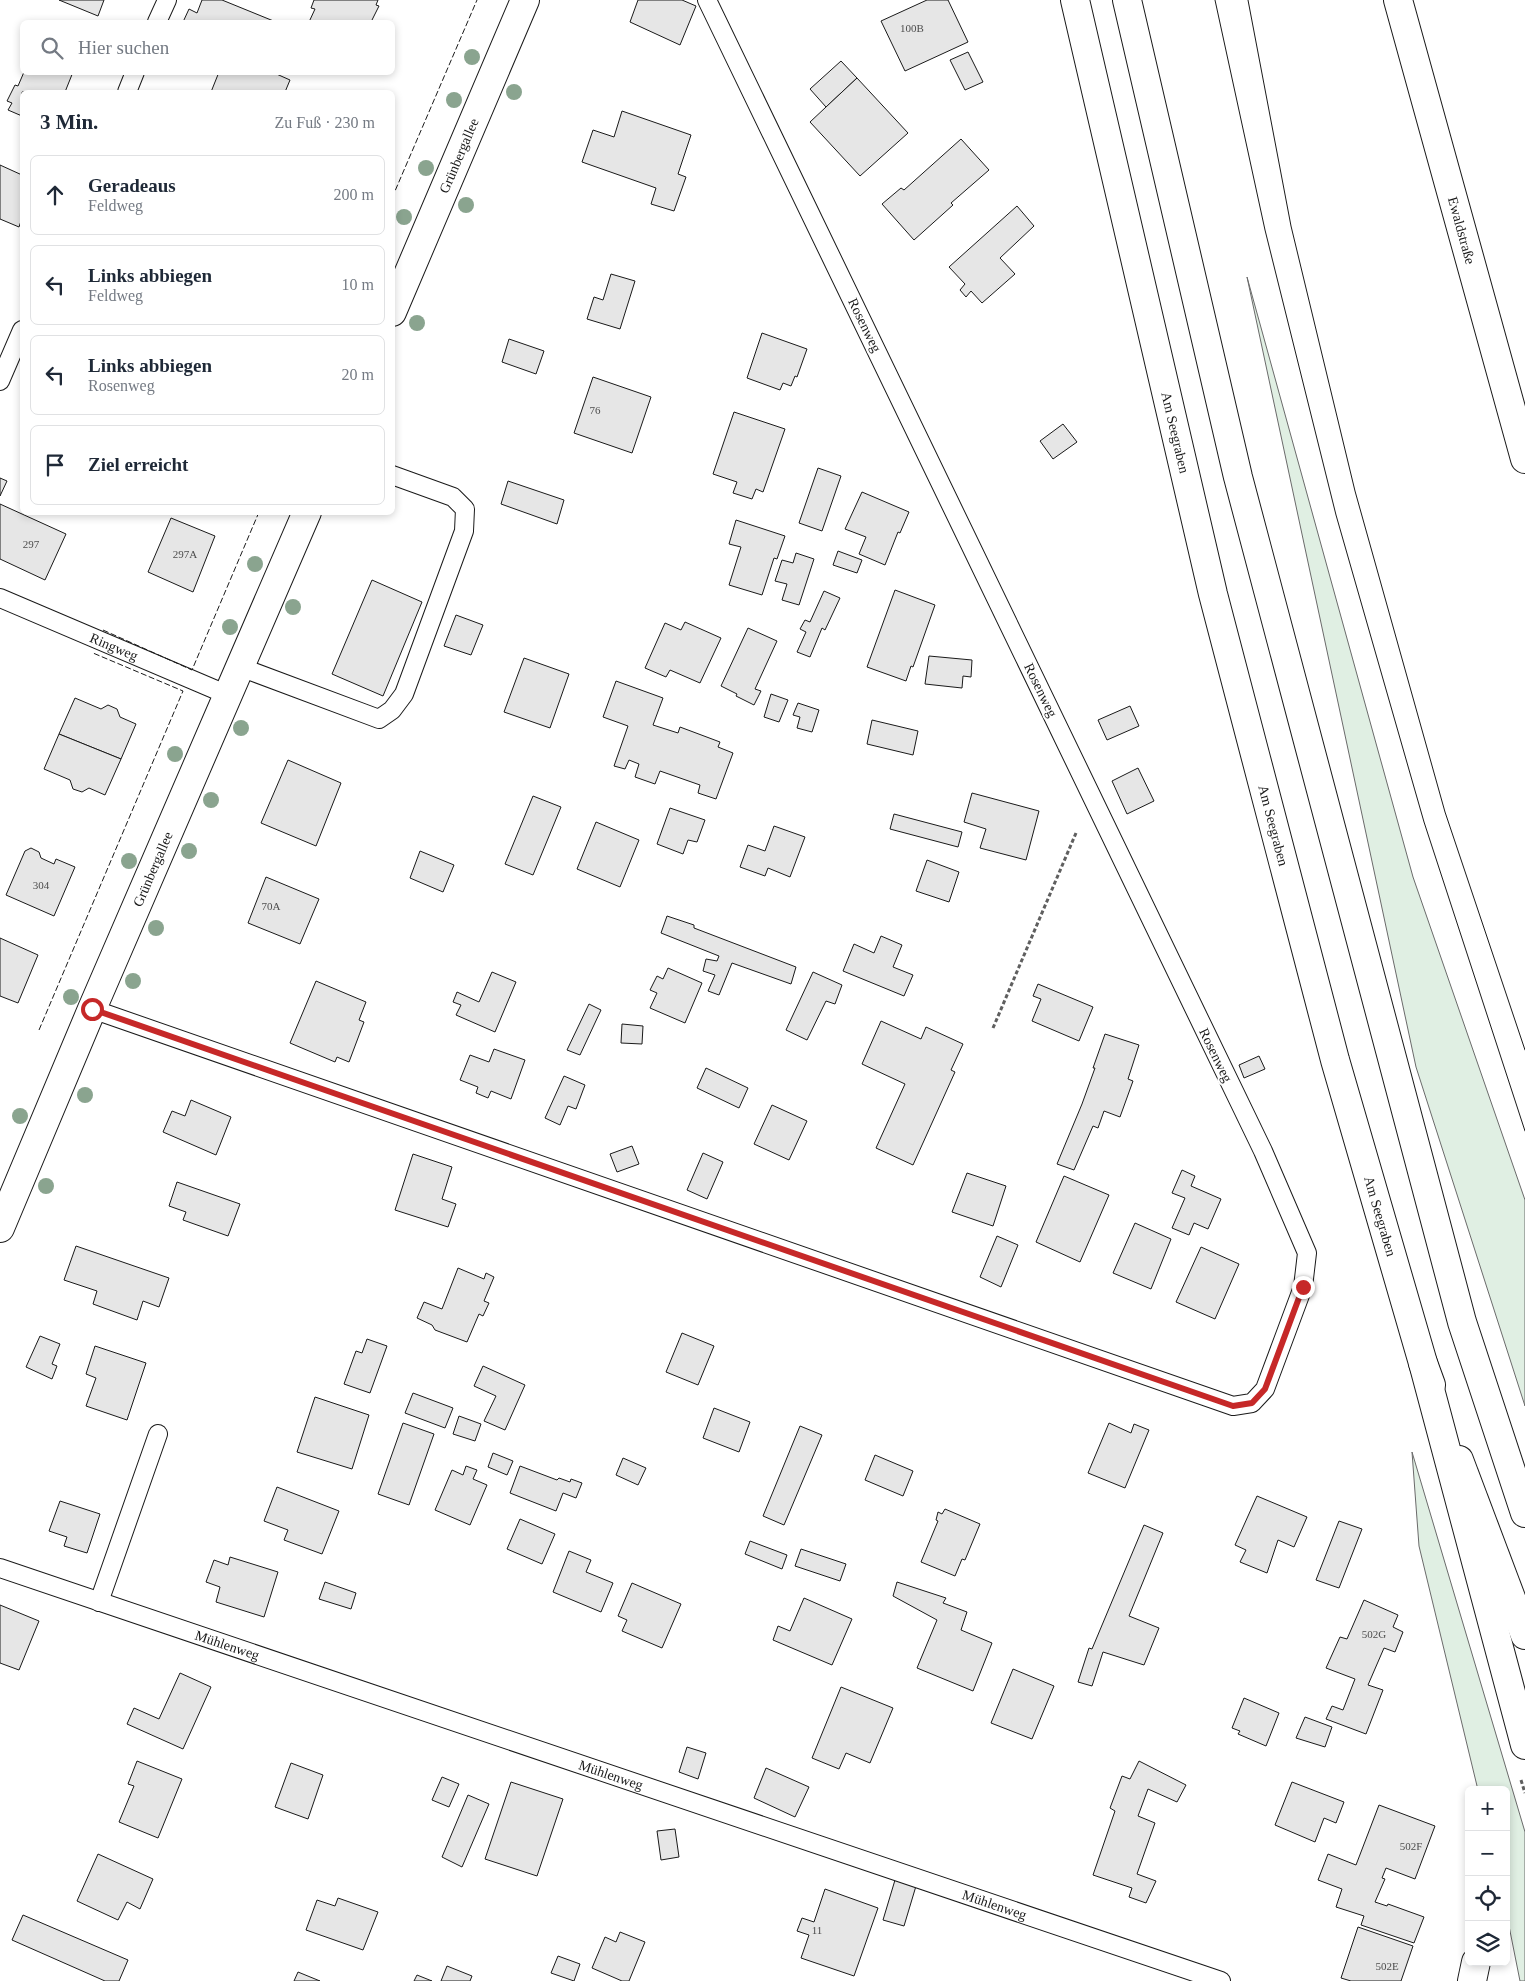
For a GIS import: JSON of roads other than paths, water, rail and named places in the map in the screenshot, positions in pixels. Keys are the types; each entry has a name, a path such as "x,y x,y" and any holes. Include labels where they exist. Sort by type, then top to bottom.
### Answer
{"main road":[{"name":"Grünbergallee","path":"395,305 525,0"},
{"name":"Am Seegraben","path":"1075,0 1218,613 1335,1060 1423,1363 1525,1634"},
{"path":"1127,0 1240,487 1462,1322 1525,1513"},
{"name":"Ewaldstraße","path":"1398,0 1525,459"},
{"name":"Grünbergallee","path":"0,1228 92,1009 306,515"},
{"path":"1423,1363 1525,1745"},
{"path":"1472,1981 1475,1966"}],"lane":[{"path":"158,20 167,0"},
{"name":"Rosenweg","path":"92,1009 1233,1406 1252,1403 1265,1389 1303,1287 1307,1253 1263,1152 708,0"},
{"path":"128,90 134,75"},
{"path":"0,381 20,335"},
{"path":"240,667 379,719 392,710 404,694 464,531 465,509 453,497 395,476"},
{"name":"Ringweg","path":"0,598 228,696"},
{"path":"99,1602 158,1434"},
{"name":"Mühlenweg","path":"0,1568 1221,1981"}],"tram line":[{"path":"1215,0 1265,230 1336,515 1424,822 1525,1131"},
{"path":"1248,0 1291,226 1355,491 1445,812 1525,1050"}]}
